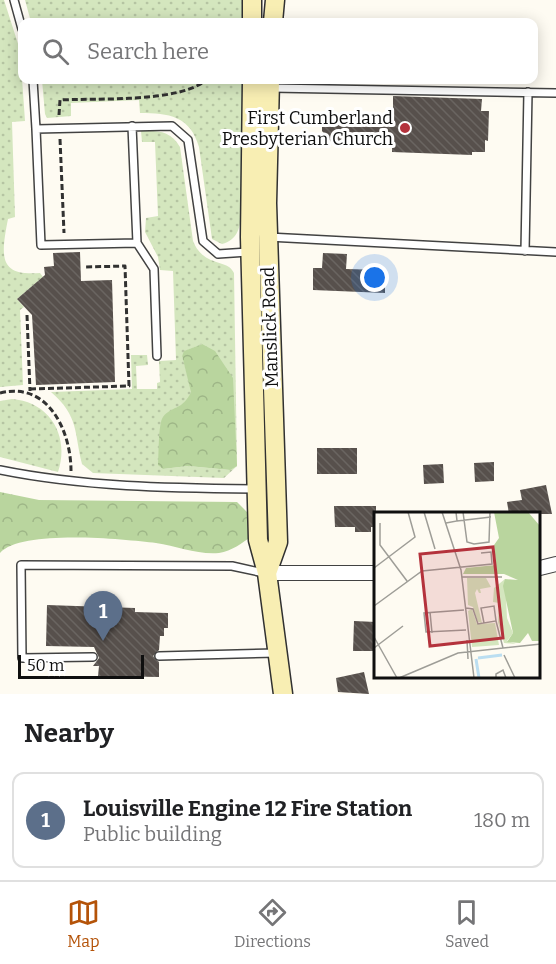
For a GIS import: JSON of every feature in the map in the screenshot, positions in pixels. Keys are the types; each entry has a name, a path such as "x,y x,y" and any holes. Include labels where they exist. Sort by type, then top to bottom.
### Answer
{"main road":[{"path":"252,0 252,18"},
{"path":"273,18 275,0"},
{"name":"Manslick Road","path":"252,84 251,252 258,540 267,573 283,694"},
{"name":"Manslick Road","path":"267,573 278,542 267,237 270,84"}],"street":[{"path":"541,567 556,564"},
{"path":"267,573 374,573"}],"lane":[{"path":"14,0 19,18"},
{"path":"33,84 41,245 137,243"},
{"path":"270,84 556,93"},
{"path":"525,251 528,92"},
{"path":"132,126 137,243 153,269 157,356"},
{"path":"36,129 172,126 189,140 203,241 218,254 251,252"},
{"path":"267,237 556,252"},
{"path":"0,470 53,481 158,488 257,489"},
{"path":"93,657 22,658 21,565 232,566 267,573"},
{"path":"159,656 276,653"}],"path":[{"path":"59,115 60,100 172,94 192,90 200,84"},
{"path":"60,136 64,233"},
{"path":"30,389 129,386 125,266 86,267"},
{"path":"27,315 30,394"},
{"path":"0,393 30,394 50,408 61,421 68,436 72,482"}],"green space":[{"path":"0,0 4,0 18,44 18,84 22,84 25,121 12,122 15,217 8,219 4,254 10,268 27,273 40,273 43,277 17,299 24,307 20,310 23,385 0,387"},
{"path":"25,0 245,0 245,18 30,18"},
{"path":"42,84 244,84 239,229 231,240 222,244 212,239 199,147 190,129 177,118 140,113 139,100 71,103 71,116 47,118"},
{"path":"141,131 158,131 168,135 180,147 193,241 203,255 226,265 234,273 237,466 224,478 93,473 82,464 74,425 67,409 51,392 132,389 131,355 147,355 148,365 136,366 137,389 157,389 157,383 160,382 159,361 176,360 173,271 160,270 158,257 145,232 146,218 158,216 155,142 142,142","holes":["202,344 230,470 188,466 163,469 159,440 164,416 187,401 192,392 182,356 185,351"]},
{"path":"202,344 215,351 233,378 237,466 230,470 188,466 163,469 158,465 161,421 166,414 188,398 191,392 182,356 184,351"},
{"path":"12,399 37,407 54,423 61,446 58,472 0,457 0,401"},
{"path":"0,492 39,500 237,502 249,514 252,536 233,549 219,553 203,553 141,541 50,538 11,546 0,553"}],"building":[{"name":"First Cumberland Presbyterian Church","path":"393,96 482,99 481,111 489,111 488,141 485,140 485,152 472,152 472,155 392,152 392,146 333,144 322,131 322,125 334,113 393,115"},
{"path":"80,252 81,281 112,280 115,382 36,385 32,315 17,299 45,275 44,267 54,266 53,253"},
{"path":"323,253 347,254 346,269 385,270 385,293 313,290 313,268 322,268"},
{"path":"317,448 357,448 357,474 317,474"},
{"path":"494,462 494,481 475,482 474,463"},
{"path":"443,464 444,483 424,484 423,465"},
{"path":"546,485 552,514 509,512 507,502 522,500 520,490"},
{"path":"334,506 376,506 374,527 371,527 371,532 355,532 355,527 335,527"},
{"path":"47,605 135,608 135,612 168,613 168,628 164,628 164,636 160,636 159,650 153,656 159,662 159,677 98,676 99,666 93,666 99,658 94,647 46,646"},
{"path":"354,621 374,622 374,651 353,651"},
{"path":"364,672 369,694 338,692 336,678"}],"place":[{"name":"First Cumberland Presbyterian Church","path":"405,128"},
{"name":"Louisville Engine 12 Fire Station","path":"103,641"}]}
